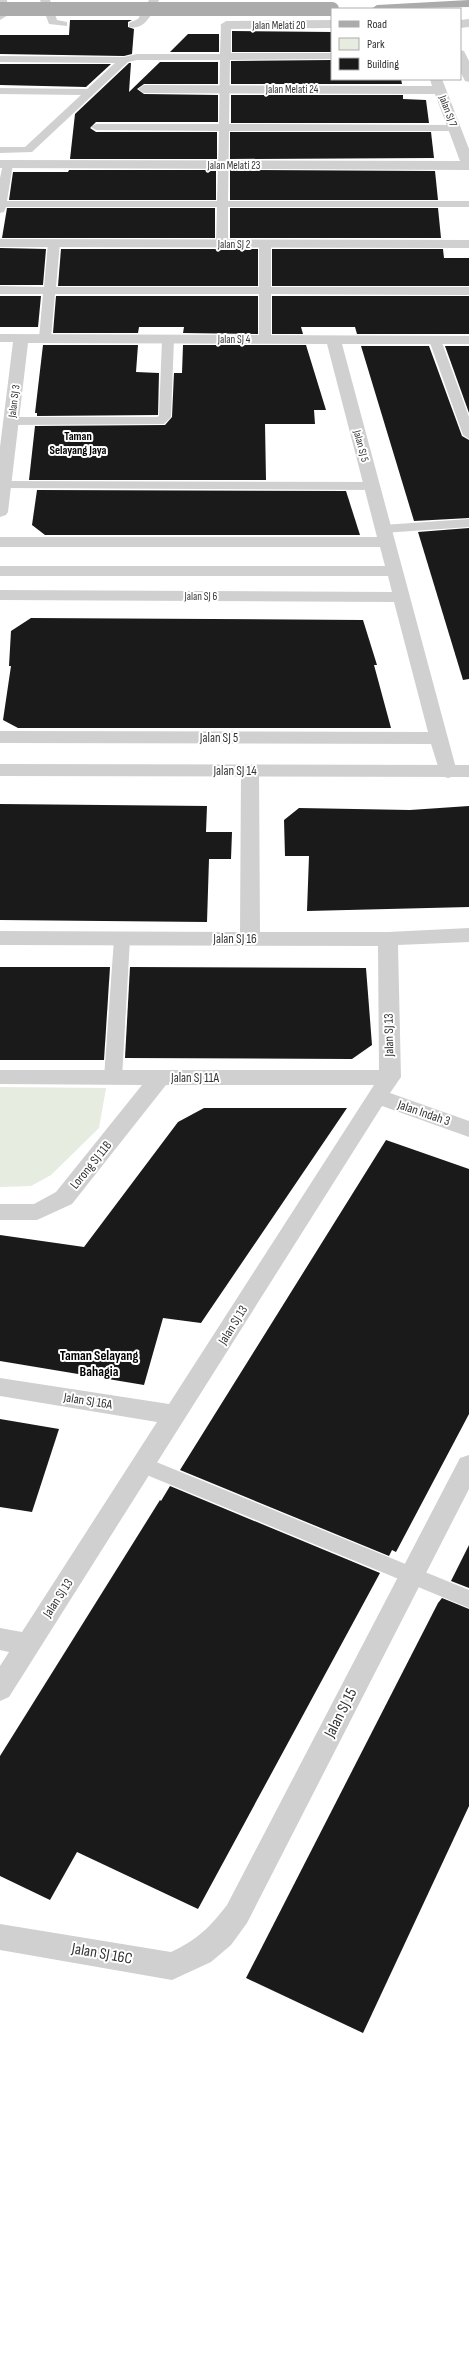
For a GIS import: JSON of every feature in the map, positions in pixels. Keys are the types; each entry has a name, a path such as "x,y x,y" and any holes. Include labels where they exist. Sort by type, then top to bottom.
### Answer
{"main road":[{"path":"392,8 469,3"},
{"path":"0,9 331,9"}],"street":[{"name":"Jalan Melati 20","path":"226,25 331,24"},
{"path":"461,57 469,78"},
{"name":"Jalan Melati 24","path":"144,89 225,89 438,84"},
{"name":"Jalan SJ 7","path":"438,84 469,166"},
{"name":"Jalan Melati 23","path":"4,164 469,166"},
{"name":"Jalan SJ 2","path":"0,243 469,244"},
{"name":"Jalan SJ 4","path":"0,338 469,340"},
{"name":"Jalan SJ 3","path":"0,512 21,338"},
{"name":"Jalan SJ 5","path":"333,340 448,772"},
{"path":"0,542 385,536"},
{"path":"0,572 395,571"},
{"name":"Jalan SJ 6","path":"0,595 401,597"},
{"name":"Jalan SJ 5","path":"0,737 439,738"},
{"name":"Jalan SJ 14","path":"0,770 469,771"},
{"path":"250,771 250,939"},
{"name":"Jalan SJ 16","path":"0,938 388,939 469,935"},
{"name":"Jalan SJ 13","path":"0,1689 390,1077 388,939"},
{"name":"Jalan SJ 11A","path":"0,1077 356,1079 390,1077"},
{"name":"Lorong SJ 11B","path":"0,1212 37,1212 64,1198 160,1078"},
{"name":"Jalan Indah 3","path":"378,1097 469,1129"},
{"name":"Jalan SJ 16A","path":"0,1387 175,1416"},
{"name":"Jalan SJ 15","path":"201,1952 221,1935 237,1914 469,1465"},
{"path":"0,1639 28,1644"},
{"name":"Jalan SJ 16C","path":"0,1937 172,1966 201,1952"}],"lane":[{"path":"0,17 3,15 2,0"},
{"path":"44,0 53,22 63,24"},
{"path":"133,25 142,21 154,0"},
{"path":"222,244 226,25"},
{"path":"0,58 124,60 137,57 331,56"},
{"path":"0,150 28,150 124,60"},
{"path":"0,91 90,92"},
{"path":"96,127 454,128"},
{"path":"4,164 0,207 222,204 469,204"},
{"path":"44,338 54,243"},
{"path":"265,244 265,339"},
{"path":"0,290 469,291"},
{"path":"11,421 160,421 165,417 168,339"},
{"path":"435,340 469,435"},
{"path":"3,484 372,486"},
{"path":"385,536 469,523"},
{"path":"114,1078 122,939"},
{"path":"144,1465 469,1599"}],"green space":[{"path":"0,1087 106,1088 99,1128 51,1175 31,1186 0,1187"}],"building":[{"path":"70,20 132,20 128,22 128,27 134,29 132,54 124,56 0,54 0,35 69,35"},
{"path":"232,31 331,32 331,52 232,52"},
{"path":"188,34 219,34 219,52 170,52"},
{"path":"331,60 331,80 401,80 402,84 231,84 231,61"},
{"path":"160,62 218,62 218,84 144,84 137,89 144,94 218,95 218,122 96,122 90,128 96,132 217,132 217,159 70,159 75,114 129,63 131,63 129,92"},
{"path":"0,64 111,64 86,87 0,85"},
{"path":"231,95 403,95 403,99 426,100 429,123 231,123"},
{"path":"230,132 431,132 434,158 230,159"},
{"path":"69,170 216,170 216,200 9,200 13,172 68,172"},
{"path":"230,170 435,171 438,200 230,200"},
{"path":"7,208 215,208 215,238 2,238"},
{"path":"230,208 438,208 441,238 230,238"},
{"path":"0,248 46,249 43,285 0,285"},
{"path":"61,249 258,249 258,286 58,286"},
{"path":"272,249 443,249 444,258 469,258 469,286 272,286"},
{"path":"0,296 41,296 38,327 0,327"},
{"path":"56,296 258,296 258,334 183,333 184,327 139,327 138,333 53,333"},
{"path":"272,296 469,296 469,334 357,334 355,327 301,327 303,334 272,334"},
{"path":"43,345 138,345 136,372 159,373 158,415 37,416 37,413 35,413"},
{"path":"183,345 306,345 326,410 314,410 315,424 265,424 266,480 29,480 35,426 165,425 172,417 174,373 182,373"},
{"path":"361,346 429,346 462,436 469,440 469,518 414,521"},
{"path":"445,346 469,346 469,413"},
{"path":"37,490 346,491 360,535 45,535 32,525"},
{"path":"469,528 469,679 463,680 418,532"},
{"path":"31,618 363,620 377,665 374,665 391,728 18,728 3,720 11,666 9,666 11,631"},
{"path":"0,804 207,806 206,832 232,832 231,859 209,859 207,922 0,920"},
{"path":"469,806 469,907 307,911 309,856 285,856 284,820 299,808 410,810"},
{"path":"0,967 110,967 104,1060 0,1060"},
{"path":"130,967 366,968 372,1045 352,1059 125,1058"},
{"path":"204,1108 347,1108 201,1323 163,1318 144,1385 0,1361 0,1235 84,1247 178,1122"},
{"path":"386,1140 469,1169 469,1414 396,1552 392,1550 389,1556 180,1470"},
{"path":"0,1419 59,1429 32,1512 0,1507"},
{"path":"170,1486 380,1573 198,1909 77,1852 50,1900 0,1876 0,1756"},
{"path":"469,1545 469,1588 451,1581"},
{"path":"442,1598 469,1609 469,1806 363,2033 246,1978 438,1603"}],"district":[{"name":"Taman Selayang Jaya","path":"78,443"},
{"name":"Taman Selayang Bahagia","path":"99,1364"}]}
